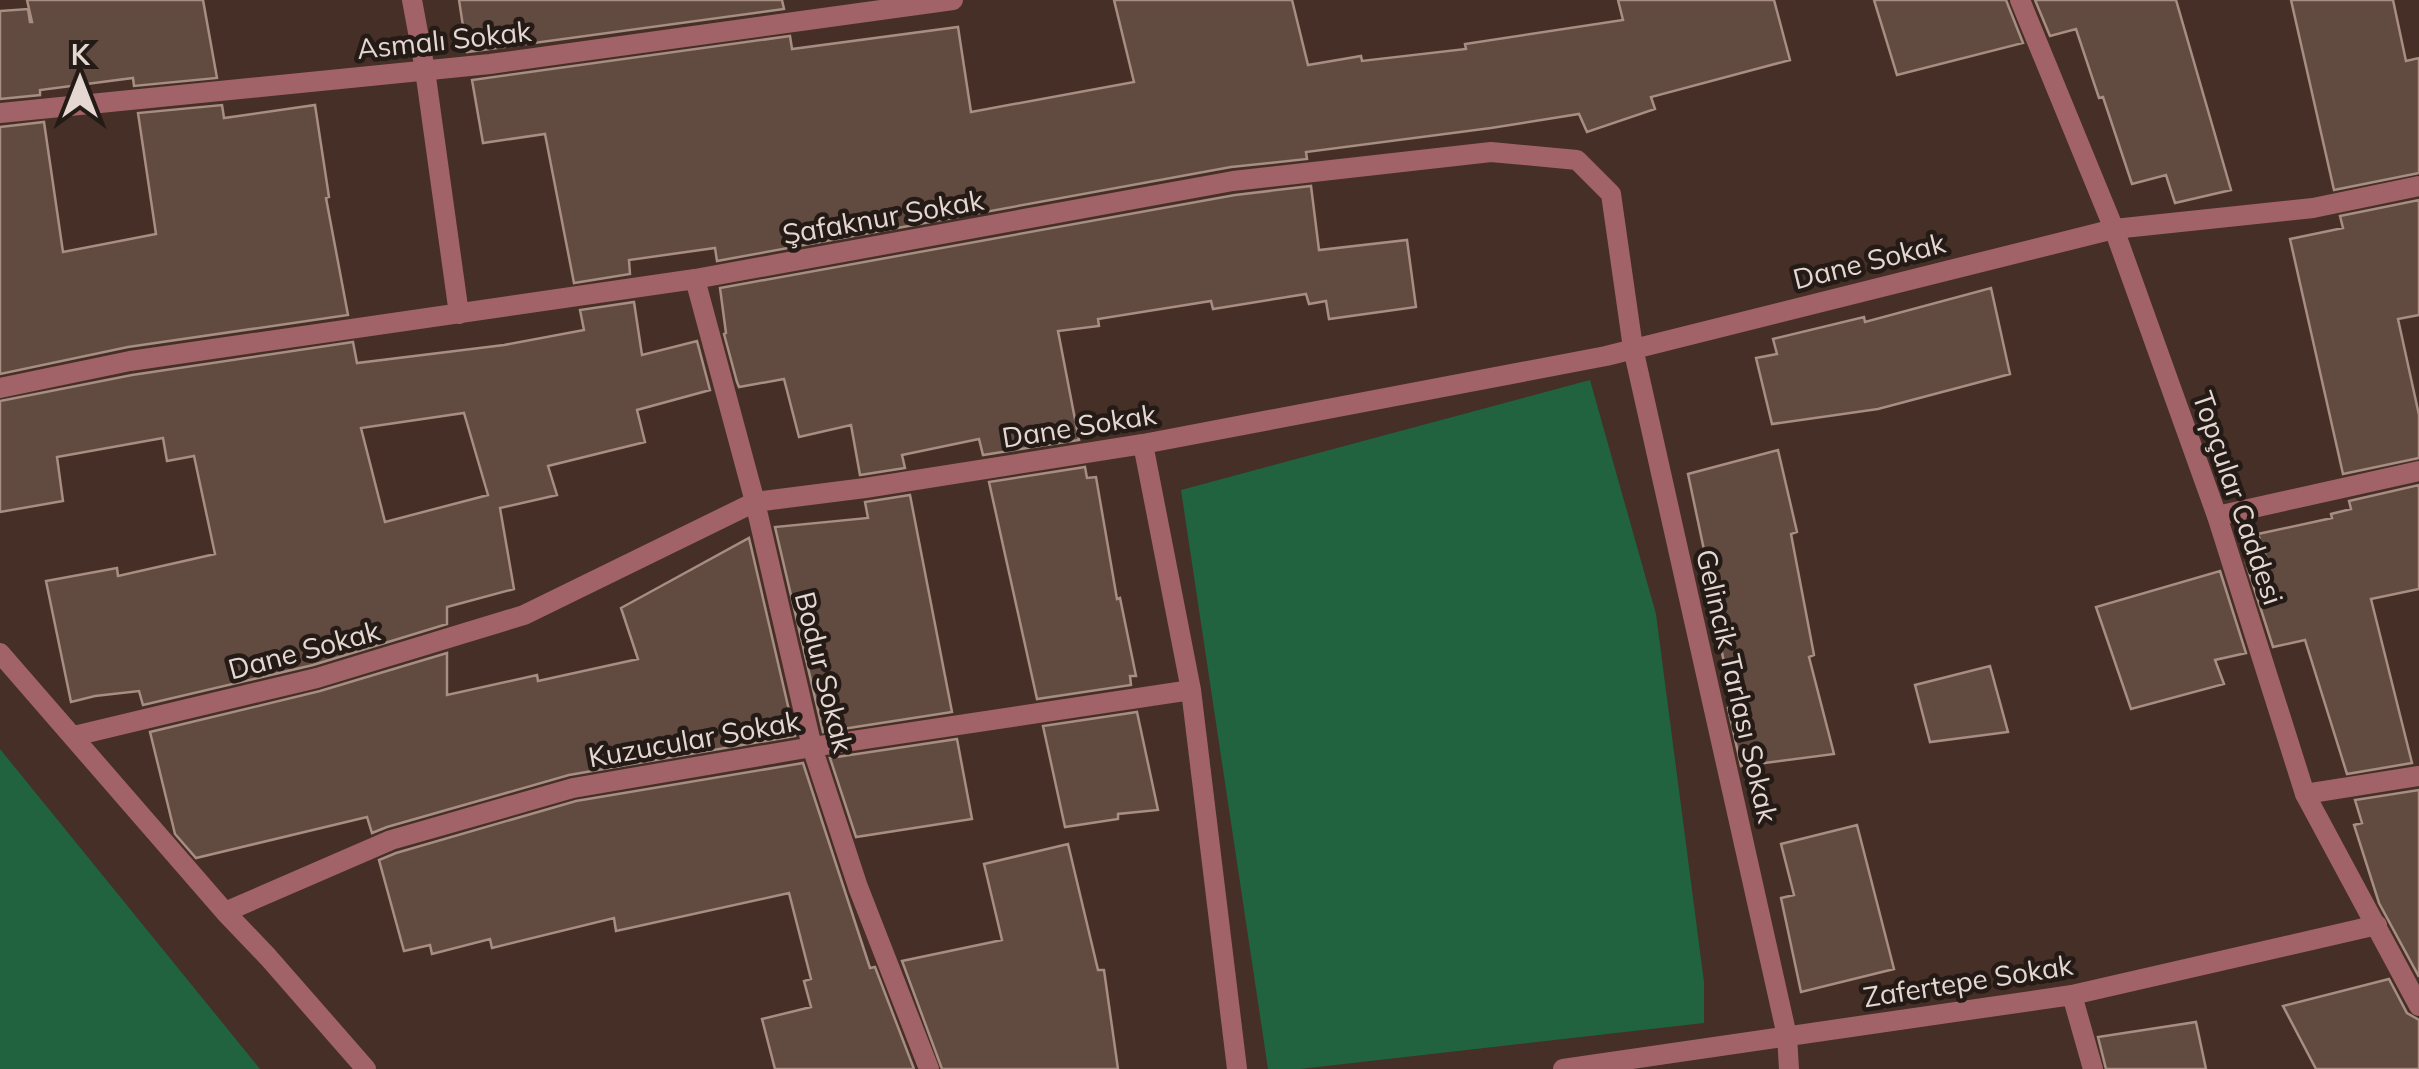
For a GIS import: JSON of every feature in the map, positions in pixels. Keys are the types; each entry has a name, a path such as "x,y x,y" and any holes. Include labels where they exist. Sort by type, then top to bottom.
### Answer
{"street":[{"path":"412,0 460,314"},
{"name":"Asmalı Sokak","path":"0,113 490,64 953,0"},
{"name":"Topçular Caddesi","path":"2020,0 2114,229 2217,516 2305,794 2419,1006"},
{"name":"Şafaknur Sokak","path":"0,388 130,361 695,280 1234,181 1492,152 1577,160 1611,194 1633,348"},
{"name":"Dane Sokak","path":"74,736 317,678 524,615 756,502 1143,444 1606,356 2114,229 2313,208 2419,186"},
{"name":"Bodur Sokak","path":"695,280 756,502 812,747 858,887 928,1069"},
{"name":"Gelincik Tarlası Sokak","path":"1633,348 1788,1036 1789,1069"},
{"path":"1143,444 1191,690 1238,1069"},
{"path":"2217,516 2419,471"},
{"path":"0,653 366,1069"},
{"name":"Kuzucular Sokak","path":"224,912 391,840 573,788 812,747 1191,690"},
{"path":"2305,794 2419,776"},
{"name":"Zafertepe Sokak","path":"1563,1069 2072,994 2377,925"},
{"path":"2072,994 2093,1069"}],"green space":[{"path":"1590,380 1656,614 1704,982 1704,1023 1300,1069 1268,1069 1181,490"},
{"path":"0,749 260,1069 0,1069"}],"building":[{"path":"27,0 203,0 217,78 134,86 133,78 0,99 0,11 28,9 32,22"},
{"path":"459,0 782,0 784,9 467,52"},
{"path":"1114,0 1292,0 1308,65 1361,56 1362,61 1466,49 1465,44 1623,20 1618,0 1774,0 1790,60 1651,97 1655,109 1587,132 1579,114 1306,152 1307,159 1231,167 717,261 715,248 629,260 630,274 574,283 545,134 483,143 472,80 790,36 792,49 958,27 971,112 1134,82"},
{"path":"1874,0 2006,0 2023,43 1897,75"},
{"path":"2035,0 2176,0 2231,190 2175,203 2166,175 2132,184 2076,29 2050,36"},
{"path":"2291,0 2393,0 2406,61 2419,58 2419,173 2334,190"},
{"path":"222,105 224,118 315,105 329,197 326,198 348,315 128,347 0,374 0,127 44,122 63,252 156,234 138,113"},
{"path":"1311,186 1319,250 1407,240 1416,307 1329,319 1326,301 1309,304 1306,294 1213,309 1211,301 1098,319 1099,326 1058,331 1079,440 983,455 979,439 902,455 905,468 860,475 851,425 799,437 784,379 739,387 737,382 724,334 720,288 1235,195"},
{"path":"2419,200 2419,315 2398,319 2419,415 2419,458 2343,474 2290,239 2343,228 2340,216"},
{"path":"1991,288 2010,374 1878,409 1772,424 1756,358 1777,354 1773,339 1864,317 1865,322"},
{"path":"634,302 642,355 697,341 710,390 637,410 645,442 548,466 557,495 500,508 514,589 447,607 447,624 313,665 143,705 139,691 71,702 46,581 117,568 118,576 215,554 194,456 167,461 163,438 57,457 63,501 0,512 0,401 132,375 353,342 357,363 504,345 584,330 580,310","holes":["464,413 488,495 385,522 361,428"]},
{"path":"1778,450 1797,532 1791,534 1814,655 1809,657 1834,754 1741,766 1728,708 1733,707 1713,608 1716,607 1688,474"},
{"path":"1085,467 1087,478 1096,477 1117,599 1120,598 1136,676 1130,676 1131,685 1037,699 989,482"},
{"path":"2419,485 2419,589 2371,599 2412,763 2347,774 2305,640 2273,647 2246,563 2266,557 2258,534 2332,518 2331,514 2351,509 2349,501"},
{"path":"910,495 952,712 823,732 775,527 868,518 865,502"},
{"path":"749,538 795,736 569,775 372,833 367,817 196,858 175,834 150,732 320,691 447,653 447,695 537,675 538,681 638,659 621,608"},
{"path":"2220,571 2246,653 2215,660 2224,684 2131,709 2096,607"},
{"path":"1990,666 2008,732 1930,742 1915,685"},
{"path":"1137,712 1158,810 1118,814 1118,819 1065,827 1043,726"},
{"path":"957,739 972,819 856,837 830,758"},
{"path":"803,763 870,968 875,967 914,1069 775,1069 762,1019 811,1007 804,981 811,979 789,893 616,931 614,918 492,948 490,939 432,954 430,945 404,951 379,860 576,801"},
{"path":"2419,790 2419,977 2379,903 2354,825 2362,823 2355,800"},
{"path":"1857,825 1894,969 1801,992 1781,898 1794,895 1781,844"},
{"path":"1068,844 1098,970 1104,970 1118,1069 942,1069 902,961 1002,940 984,864"},
{"path":"2389,979 2407,1013 2419,1020 2419,1069 2316,1069 2283,1006"},
{"path":"2196,1022 2206,1069 2106,1069 2098,1037"}]}
